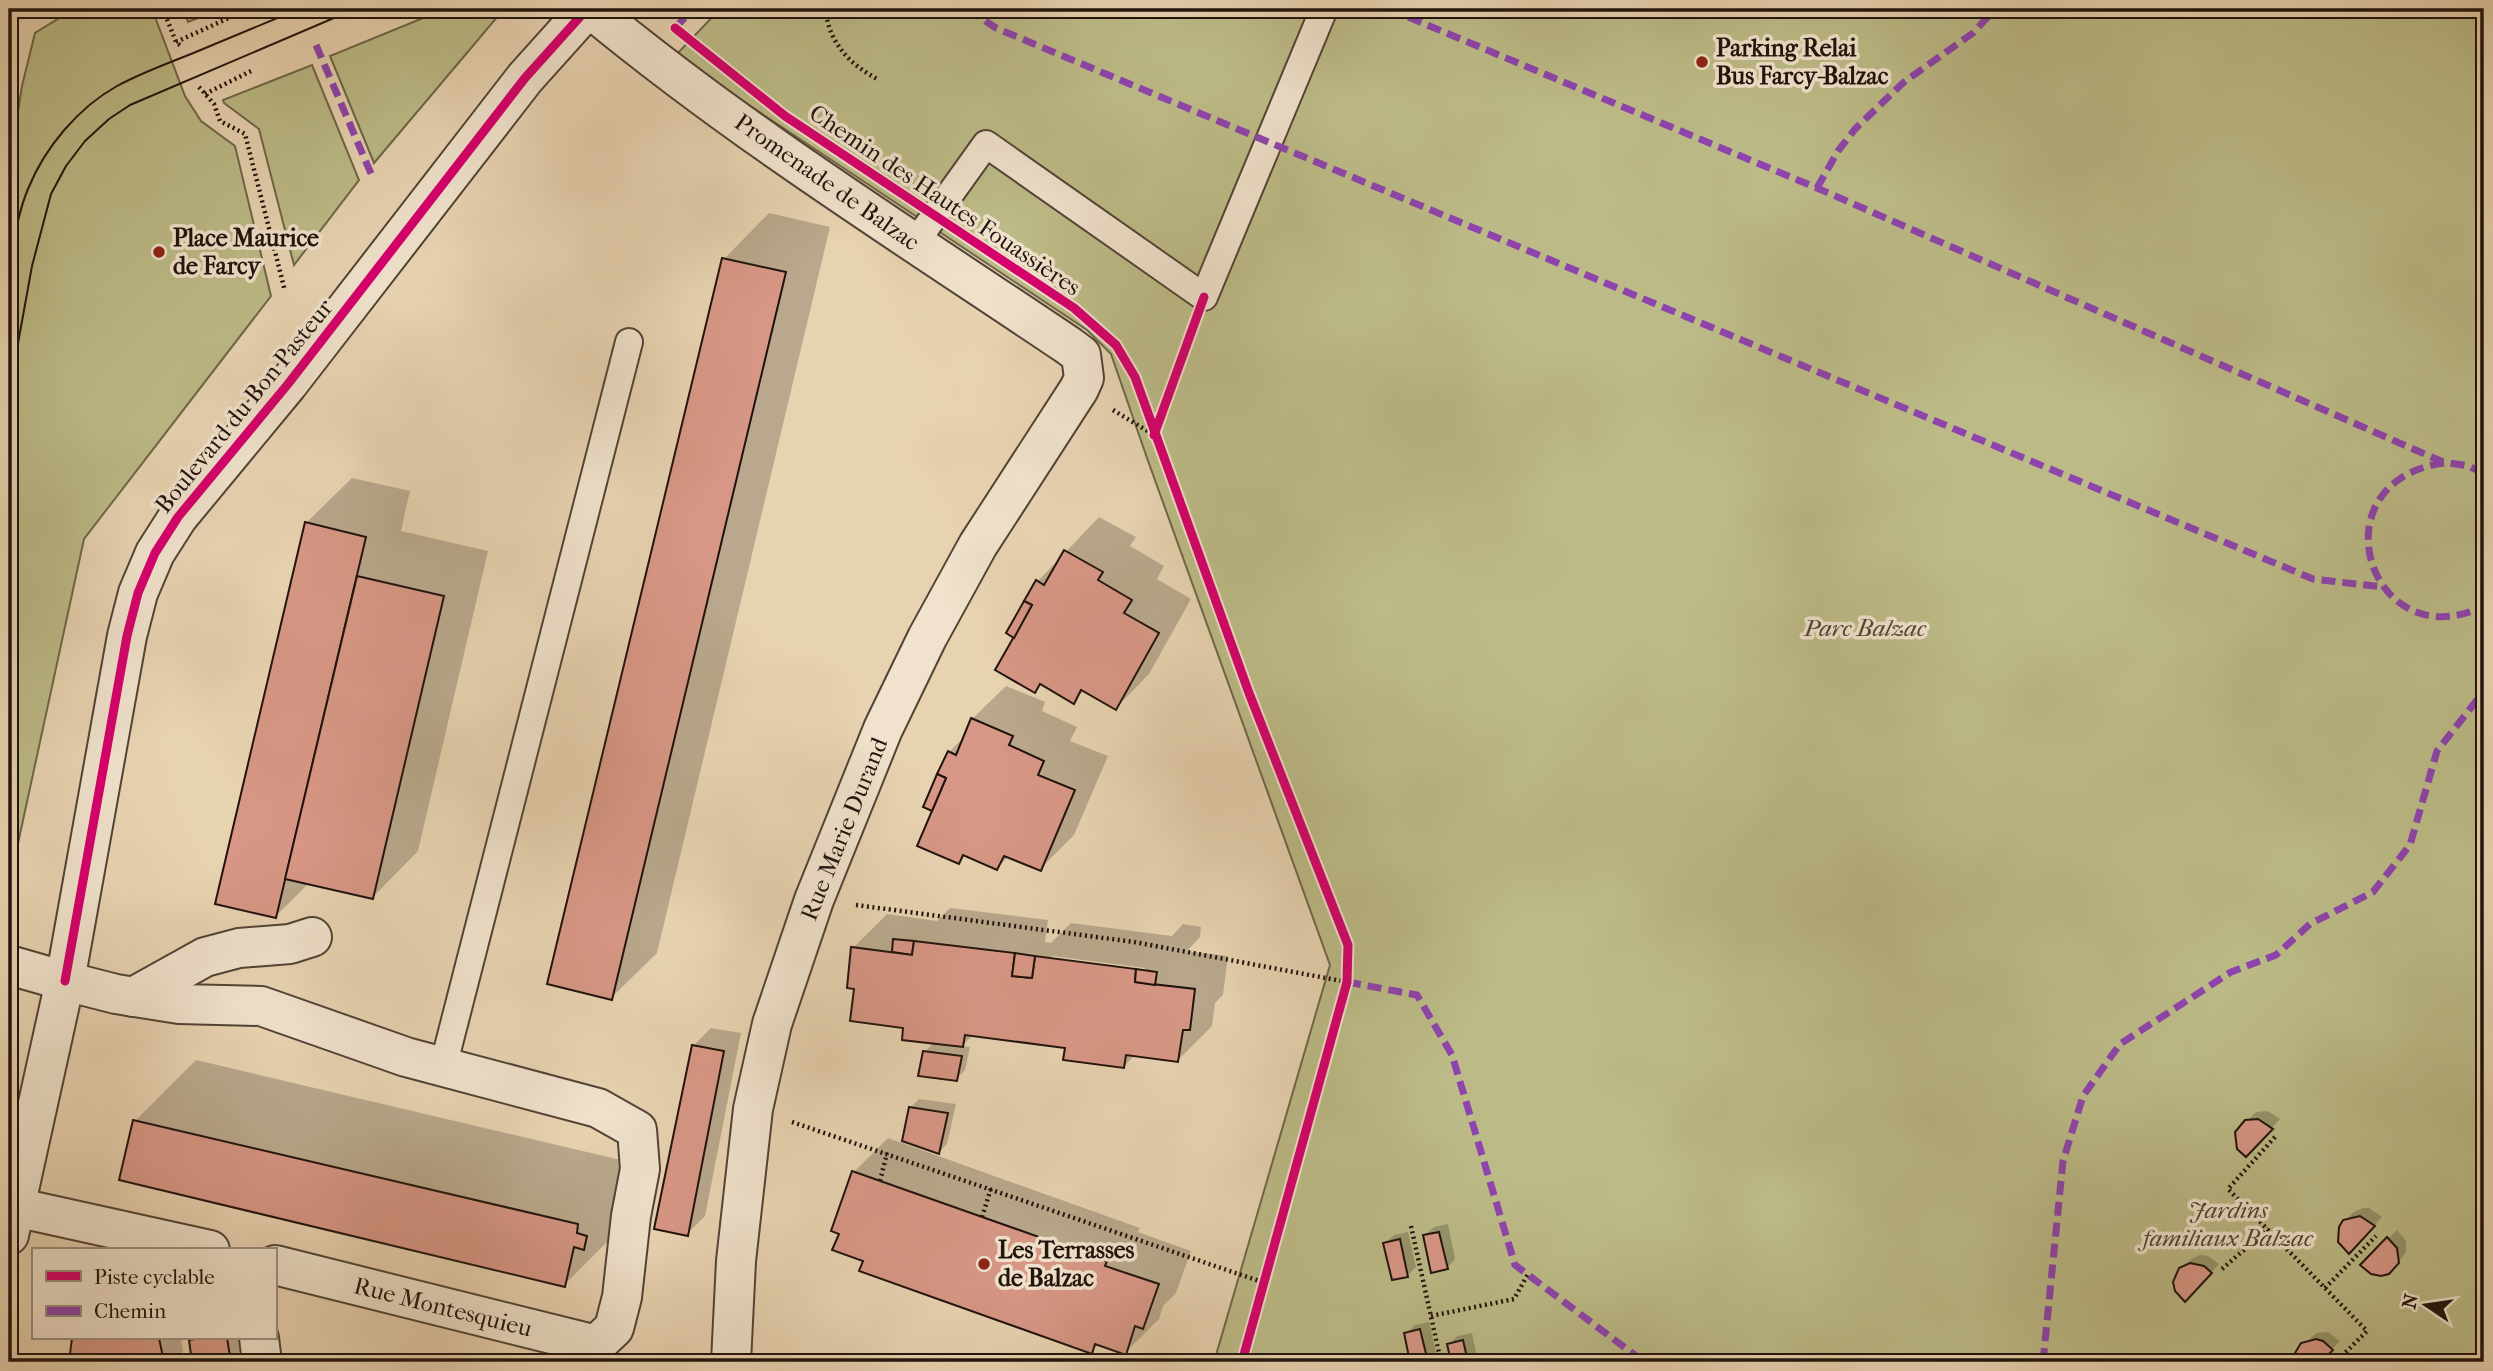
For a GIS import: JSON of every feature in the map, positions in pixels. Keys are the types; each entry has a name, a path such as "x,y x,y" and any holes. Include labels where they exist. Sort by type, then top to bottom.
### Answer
{"street":[{"name":"Promenade de Balzac","path":"589,9 649,57 832,188 1069,346"},
{"name":"Boulevard du Bon Pasteur","path":"65,981 127,636 138,593 155,553 178,517 289,384 525,78 589,9"},
{"name":"Rue Marie Durand","path":"731,1362 736,1261 764,1113 772,1024 824,901 883,729 927,638 978,545 1084,378 1081,355 1069,346"},
{"path":"133,997 205,957 239,948 290,944 312,937"},
{"path":"9,965 133,997 178,1004 261,1006 406,1057 598,1108 637,1130 640,1169 631,1216 622,1297 614,1328 595,1354"},
{"path":"65,981 12,1221 197,1248"},
{"name":"Rue Montesquieu","path":"276,1265 595,1354"},
{"path":"259,1340 262,1362"}],"lane":[{"path":"915,243 986,144 1205,297 1324,9"},
{"path":"443,1067 629,342"}],"path":[{"path":"163,9 178,44 233,16"},
{"path":"825,9 832,34 842,52 856,68 879,80"},
{"path":"204,94 251,71"},
{"path":"199,87 214,104 220,121 245,134 285,291"},
{"path":"1109,407 1154,435"},
{"path":"1150,423 1154,435"},
{"path":"824,901 1134,942 1347,982"},
{"path":"764,1113 1265,1283"},
{"path":"2275,1137 2228,1189 2367,1331 2336,1362"},
{"path":"880,1181 887,1153"},
{"path":"982,1217 991,1188"},
{"path":"1411,1226 1441,1362"},
{"path":"2222,1269 2268,1229"},
{"path":"2325,1288 2376,1236"},
{"path":"1431,1316 1514,1299 1528,1274"}],"green space":[{"name":"Place Maurice de Farcy","path":"74,9 152,9 185,96 201,121 235,146 271,296 84,539 9,876 9,161 12,144 9,143 9,131 15,131 22,86 35,33"},
{"path":"183,9 221,9 188,22"},
{"path":"445,9 504,9 374,163 330,56"},
{"name":"Parc Balzac","path":"720,9 2484,9 2484,1362 1214,1362 1330,965 1111,354 1087,330 675,56"},
{"path":"312,65 359,180 294,265 259,129 223,100"}],"building":[{"path":"419,9 442,9 422,17"},
{"path":"722,258 786,272 612,1000 547,984"},
{"path":"305,522 366,537 276,918 215,904"},
{"path":"1064,550 1103,572 1098,580 1132,600 1124,613 1159,633 1116,710 1081,690 1074,704 1040,684 1035,693 995,670 1032,605 1024,601 1036,580 1044,585"},
{"path":"357,576 444,596 373,899 285,879"},
{"path":"1024,601 1032,605 1014,638 1006,633"},
{"path":"971,718 1013,736 1009,745 1044,761 1038,775 1075,790 1041,871 1004,856 997,870 963,855 959,864 917,846 946,778 937,774 948,751 956,755"},
{"path":"937,774 946,778 932,811 923,807"},
{"path":"893,939 914,941 912,955 892,952"},
{"path":"914,941 1015,953 1012,976 1032,978 1035,956 1136,969 1135,982 1195,989 1190,1030 1183,1030 1178,1062 1126,1055 1124,1068 1063,1060 1065,1048 965,1035 963,1047 902,1040 903,1028 850,1021 854,989 847,988 851,947 912,955"},
{"path":"1015,953 1035,956 1032,978 1012,976"},
{"path":"1136,969 1157,972 1155,985 1135,982"},
{"path":"692,1045 724,1051 688,1236 654,1229"},
{"path":"923,1051 962,1056 957,1081 918,1076"},
{"path":"909,1107 948,1113 939,1154 902,1141"},
{"path":"2258,1119 2273,1129 2246,1157 2237,1149 2235,1132 2245,1120"},
{"path":"133,1120 578,1224 577,1233 587,1236 584,1250 574,1247 565,1287 119,1180"},
{"name":"Les Terrasses de Balzac","path":"852,1171 1107,1261 1105,1266 1159,1284 1143,1329 1135,1326 1126,1355 1095,1344 1092,1354 859,1271 863,1261 832,1250 839,1234 831,1231"},
{"path":"2360,1216 2375,1226 2349,1254 2338,1242 2339,1227 2343,1220"},
{"path":"1439,1232 1448,1269 1431,1273 1423,1235"},
{"path":"2387,1237 2397,1248 2399,1263 2389,1274 2371,1274 2360,1265"},
{"path":"1400,1239 1408,1277 1392,1280 1383,1243"},
{"path":"2190,1263 2204,1266 2212,1273 2185,1302 2175,1291 2173,1282 2179,1268"},
{"path":"1420,1329 1428,1362 1410,1362 1404,1333"},
{"path":"2316,1339 2323,1341 2333,1350 2321,1362 2295,1362 2295,1353 2301,1343"},
{"path":"72,1340 159,1340 164,1362 69,1362"},
{"path":"189,1340 227,1340 231,1362 192,1362"},
{"path":"1463,1340 1468,1362 1451,1362 1447,1344"}],"tram line":[{"path":"9,272 21,209 35,173 64,130 89,105 135,77 299,9"},
{"path":"9,393 32,266 51,194 66,166 85,141 109,119 130,105 355,9"}],"marked path":[{"path":"675,28 693,9"},
{"path":"968,9 996,28 2313,579 2383,587"},
{"path":"1389,9 1817,188 2443,462 2469,466 2484,474"},
{"path":"1817,188 1838,151 1855,129 1904,82 1973,33 1995,9"},
{"path":"316,45 372,176"},
{"path":"2444,463 2403,477 2379,501 2369,531 2372,562 2386,590 2411,610 2444,617 2484,606"},
{"path":"2043,1362 2063,1161 2083,1096 2120,1044 2231,972 2276,955 2310,924 2373,892 2410,845 2437,751 2484,691"},
{"path":"1347,982 1417,995 1452,1055 1515,1265 1644,1362"}],"cycle path":[{"path":"65,981 127,636 138,593 155,553 178,517 288,384 525,78 587,9"},
{"name":"Chemin des Hautes Fouassières","path":"675,28 785,116 1074,308 1116,345 1135,377 1249,693 1348,945 1347,982 1242,1362"},
{"path":"1154,435 1204,297"}],"place":[{"name":"Parking Relai Bus Farcy-Balzac","path":"1702,62"},
{"name":"Place Maurice de Farcy","path":"159,252"},
{"name":"Les Terrasses de Balzac","path":"984,1264"}],"park label":[{"name":"Jardins familiaux Balzac","path":"2228,1224"}]}
